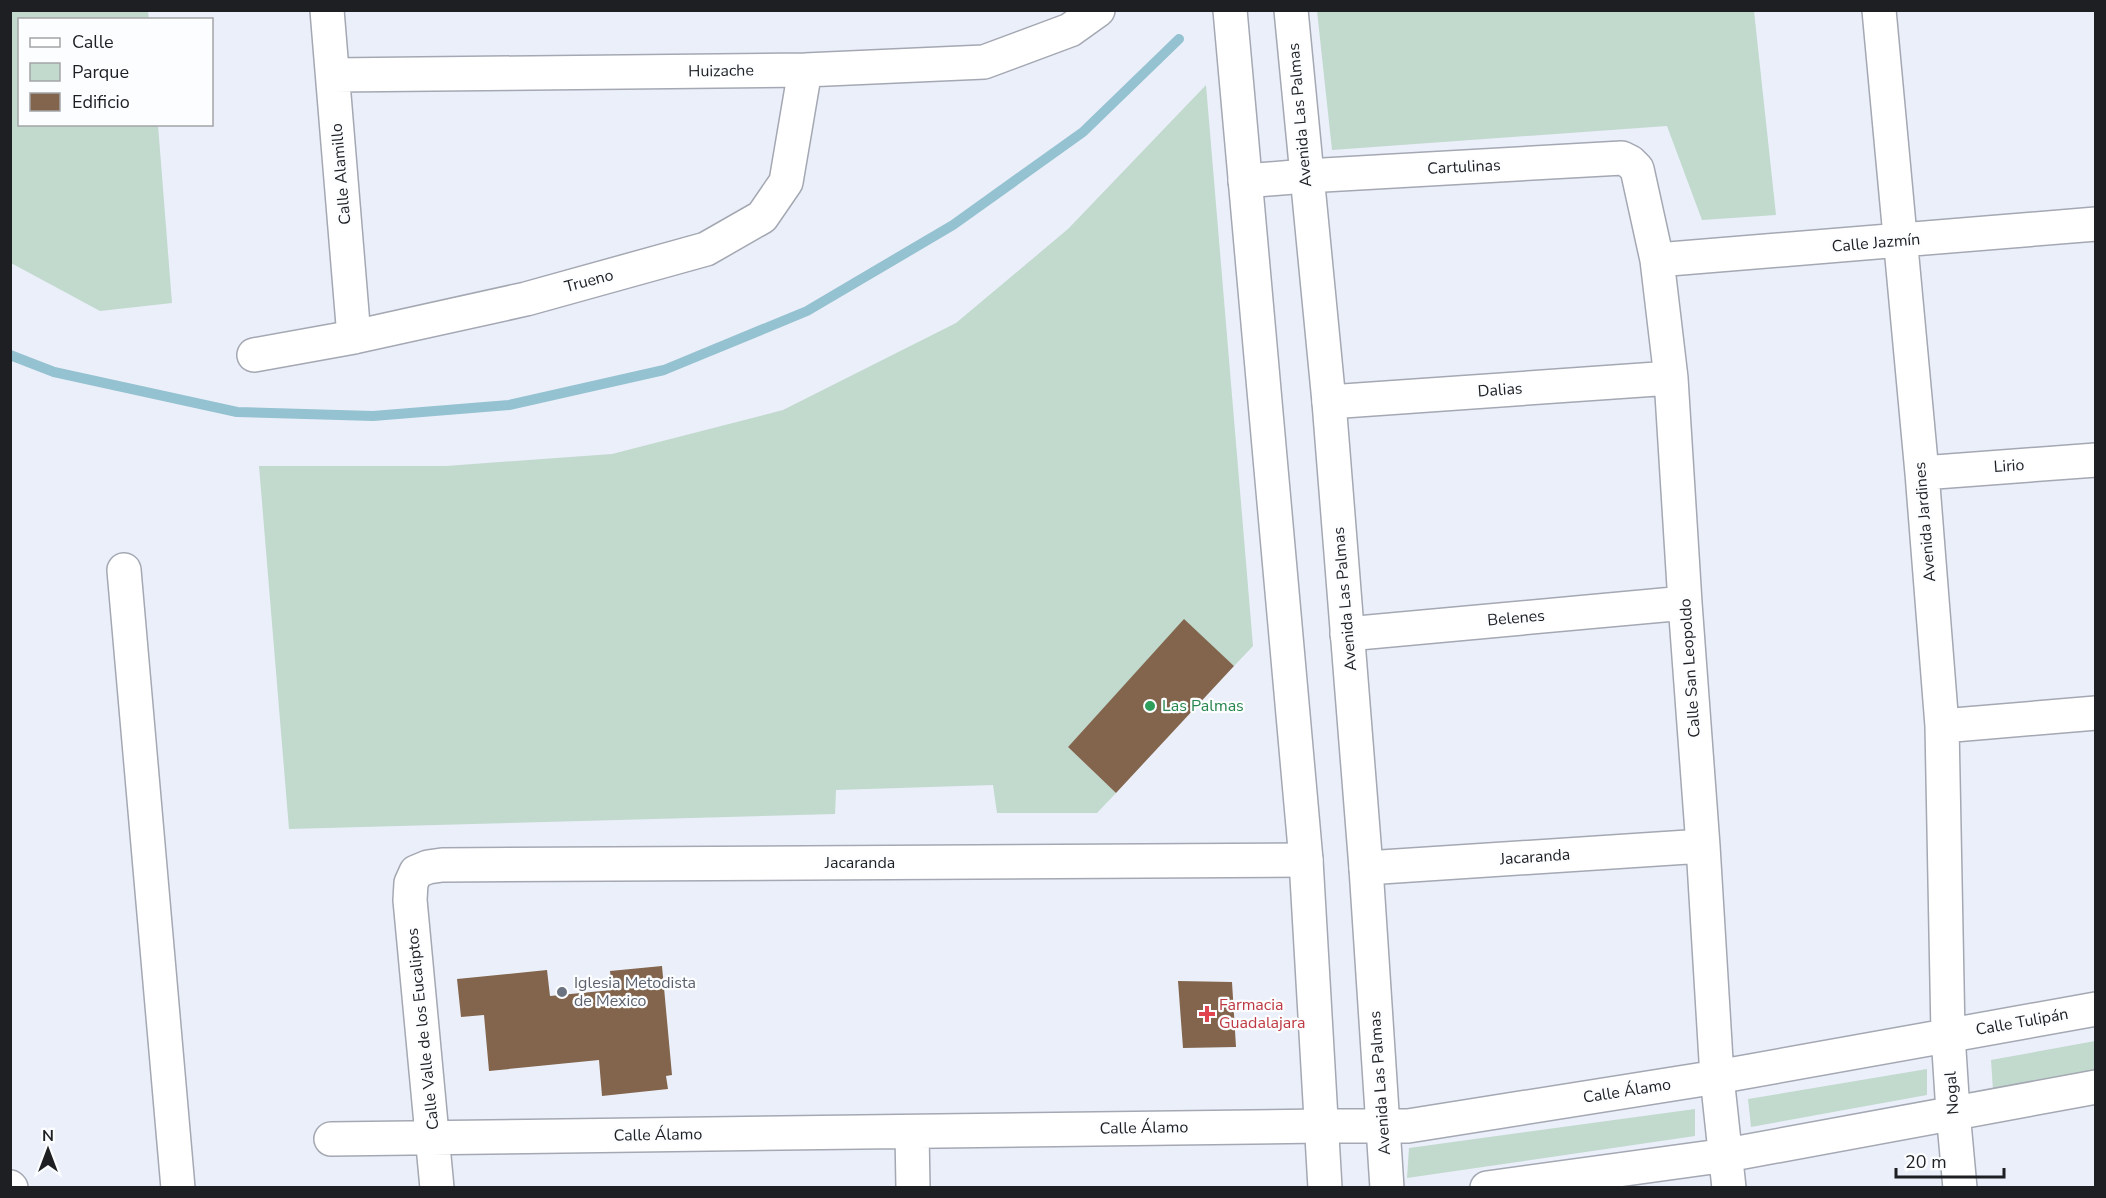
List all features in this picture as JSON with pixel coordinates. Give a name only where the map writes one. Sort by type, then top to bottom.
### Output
[{"type":"street","name":"Calle Alamillo","points":[[327,10],[354,337]]},
{"type":"street","name":"Huizache","points":[[333,75],[805,70],[984,62],[1070,30],[1098,10]]},
{"type":"street","points":[[1230,10],[1306,860],[1325,1188]]},
{"type":"street","name":"Avenida Las Palmas","points":[[1291,10],[1329,402],[1366,868],[1387,1188]]},
{"type":"street","name":"Avenida Jardines","points":[[1879,10],[1922,473],[1942,726],[1948,1035]]},
{"type":"street","name":"Trueno","points":[[254,356],[354,337],[526,299],[706,249],[762,217],[786,183],[805,70]]},
{"type":"street","name":"Cartulinas","points":[[1245,181],[1622,158]]},
{"type":"street","name":"Calle San Leopoldo","points":[[1622,158],[1637,169],[1657,260],[1671,378],[1717,1077],[1729,1188]]},
{"type":"street","name":"Calle Jazmín","points":[[1657,260],[2096,224]]},
{"type":"street","name":"Dalias","points":[[1329,402],[1671,378]]},
{"type":"street","name":"Lirio","points":[[1922,473],[2096,460]]},
{"type":"street","points":[[124,570],[178,1188]]},
{"type":"street","name":"Belenes","points":[[1347,634],[1685,603]]},
{"type":"street","points":[[1942,726],[2096,713]]},
{"type":"street","name":"Jacaranda","points":[[1366,868],[1703,846]]},
{"type":"street","name":"Jacaranda","points":[[416,872],[442,865],[1306,860]]},
{"type":"street","name":"Calle Valle de los Eucaliptos","points":[[416,872],[411,883],[410,900],[437,1188]]},
{"type":"street","name":"Calle Tulipán","points":[[1948,1035],[2096,1009]]},
{"type":"street","name":"Calle Álamo","points":[[331,1139],[1408,1126],[1717,1077],[1948,1035]]},
{"type":"street","name":"Nogal","points":[[1948,1035],[1960,1188]]},
{"type":"street","points":[[1487,1188],[1727,1155],[2096,1087]]},
{"type":"street","points":[[912,1132],[914,1188]]},
{"type":"green space","points":[[10,11],[148,11],[149,18],[18,18],[18,126],[158,126],[172,303],[100,311],[11,263]]},
{"type":"green space","points":[[1317,11],[1754,11],[1776,215],[1702,220],[1667,126],[1332,150]]},
{"type":"green space","points":[[1206,85],[1253,646],[1234,666],[1184,620],[1068,747],[1116,793],[1097,813],[997,813],[993,785],[836,790],[835,814],[289,829],[259,466],[446,466],[612,454],[783,410],[956,323],[1068,229]]},
{"type":"green space","points":[[2095,1041],[2095,1070],[1993,1090],[1991,1060]]},
{"type":"green space","points":[[1927,1069],[1927,1095],[1751,1127],[1748,1099]]},
{"type":"green space","points":[[1695,1109],[1695,1136],[1407,1178],[1409,1148]]},
{"type":"building","name":"Las Palmas","points":[[1184,619],[1234,666],[1116,793],[1068,747]]},
{"type":"building","points":[[662,966],[672,1075],[666,1076],[668,1089],[602,1096],[599,1060],[489,1071],[484,1015],[461,1017],[457,979],[547,970],[550,996],[612,990],[610,971]]},
{"type":"building","name":"Farmacia Guadalajara","points":[[1178,981],[1232,982],[1236,1047],[1183,1048]]},
{"type":"waterway","points":[[10,355],[54,372],[237,412],[373,416],[509,405],[664,370],[807,311],[953,225],[1083,132],[1179,39]]},
{"type":"place","name":"Las Palmas","points":[[1150,706]]},
{"type":"place","name":"Iglesia Metodista de Mexico","points":[[562,992]]},
{"type":"place","name":"Farmacia Guadalajara","points":[[1207,1014]]}]
